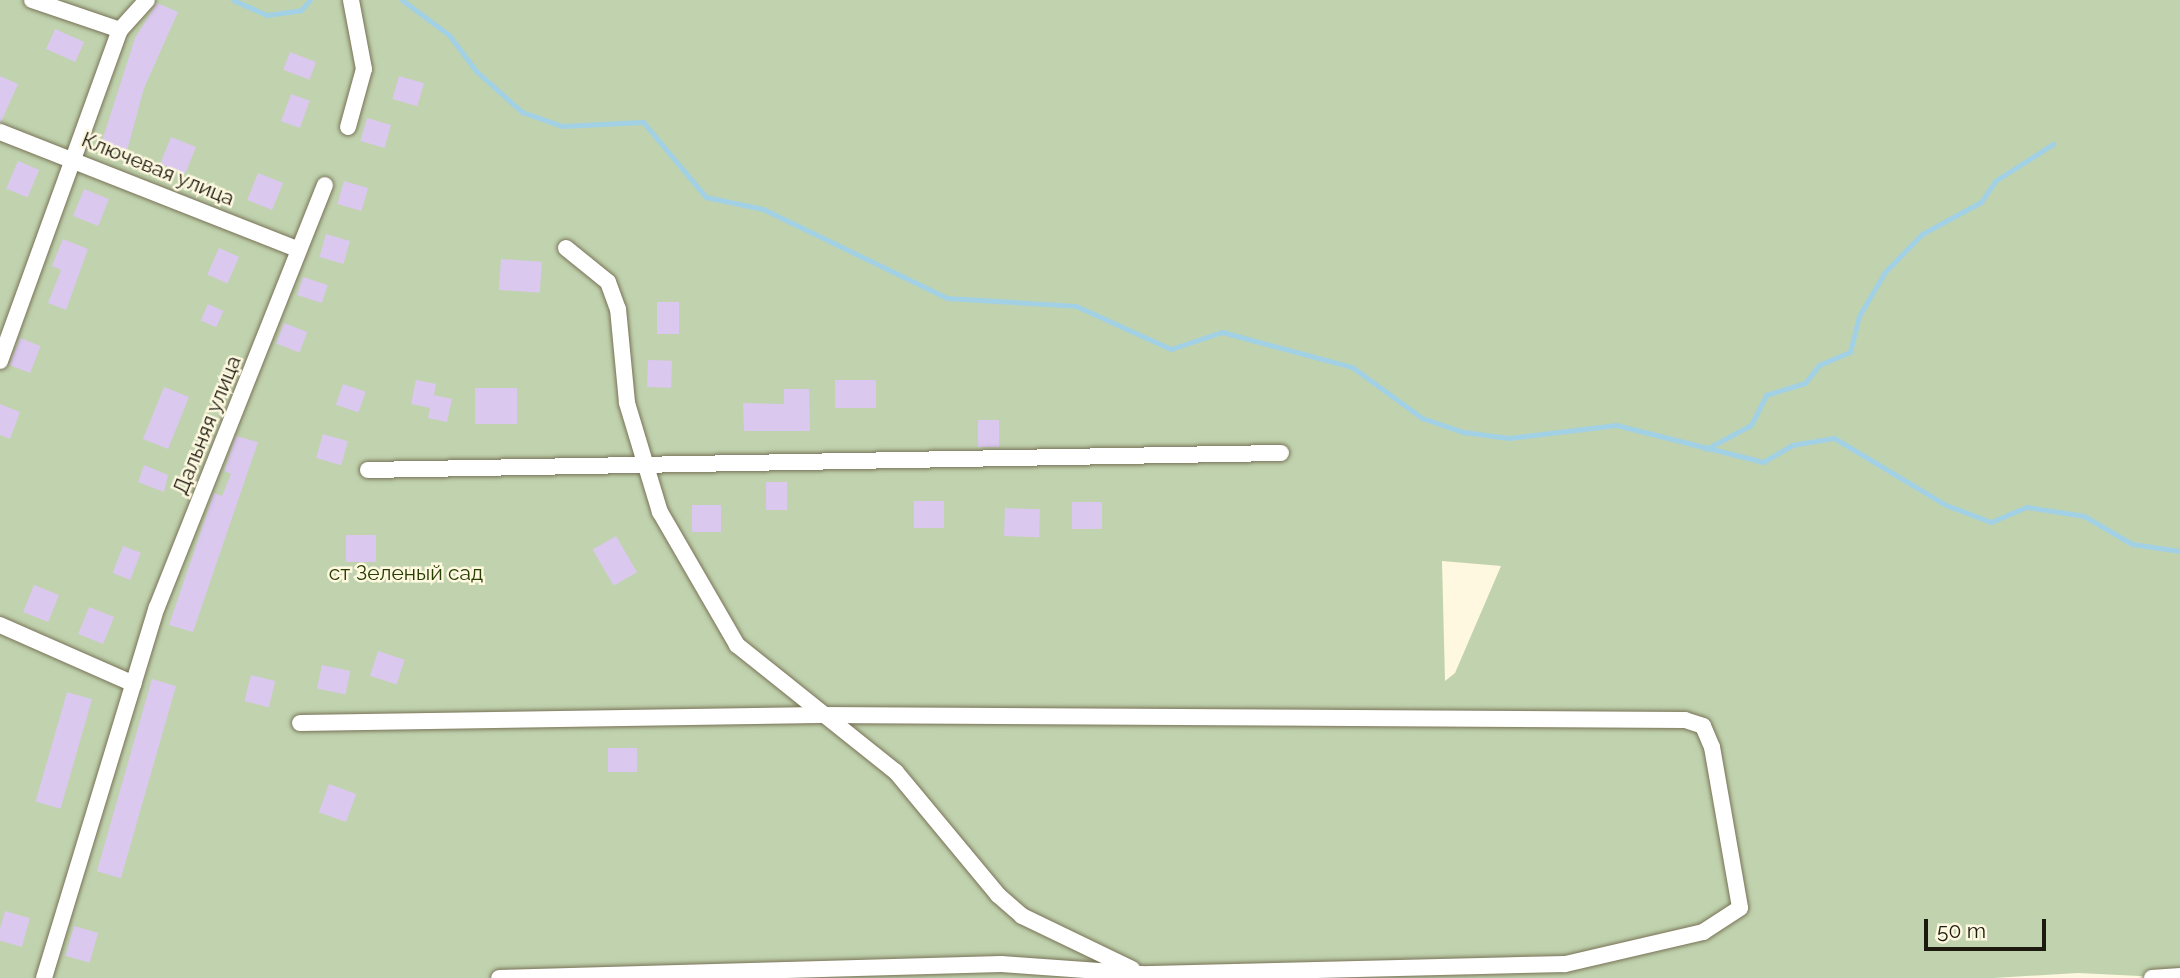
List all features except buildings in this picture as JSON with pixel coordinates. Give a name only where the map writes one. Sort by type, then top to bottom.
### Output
[{"type":"street","points":[[33,0],[120,30]]},
{"type":"street","points":[[0,361],[120,30],[147,0]]},
{"type":"street","points":[[348,127],[364,69],[352,0]]},
{"type":"street","name":"Ключевая улица","points":[[0,132],[73,157],[299,250]]},
{"type":"street","name":"Дальняя улица","points":[[44,978],[157,607],[325,185]]},
{"type":"street","points":[[566,248],[594,266],[615,300],[627,403],[660,512],[688,570],[737,645],[820,715],[896,772],[1022,916],[1144,976]]},
{"type":"street","points":[[368,470],[1281,453]]},
{"type":"street","points":[[0,625],[134,684]]},
{"type":"street","points":[[300,723],[820,715],[1685,720],[1703,726],[1712,747],[1740,908],[1703,932],[1565,964],[1144,976],[1001,964],[499,978]]},
{"type":"street","points":[[2152,978],[2180,976]]},
{"type":"green space","name":"ст Зеленый сад","points":[[0,0],[2180,0],[2180,978],[2078,973],[1994,978],[0,978]],"holes":[[[1442,561],[1501,566],[1455,673],[1445,681]]]},
{"type":"waterway","points":[[233,0],[267,15],[301,10],[310,0]]},
{"type":"waterway","points":[[402,0],[449,35],[476,71],[522,112],[562,126],[643,122],[706,197],[763,209],[947,298],[1076,306],[1171,349],[1222,332],[1352,367],[1422,418],[1463,432],[1509,438],[1616,425],[1763,462],[1792,445],[1834,438],[1946,505],[1991,522],[2027,507],[2084,516],[2132,544],[2180,551]]},
{"type":"waterway","points":[[1706,449],[1751,425],[1766,395],[1805,383],[1819,365],[1850,352],[1859,316],[1885,272],[1922,234],[1981,202],[1995,181],[2053,144]]}]
